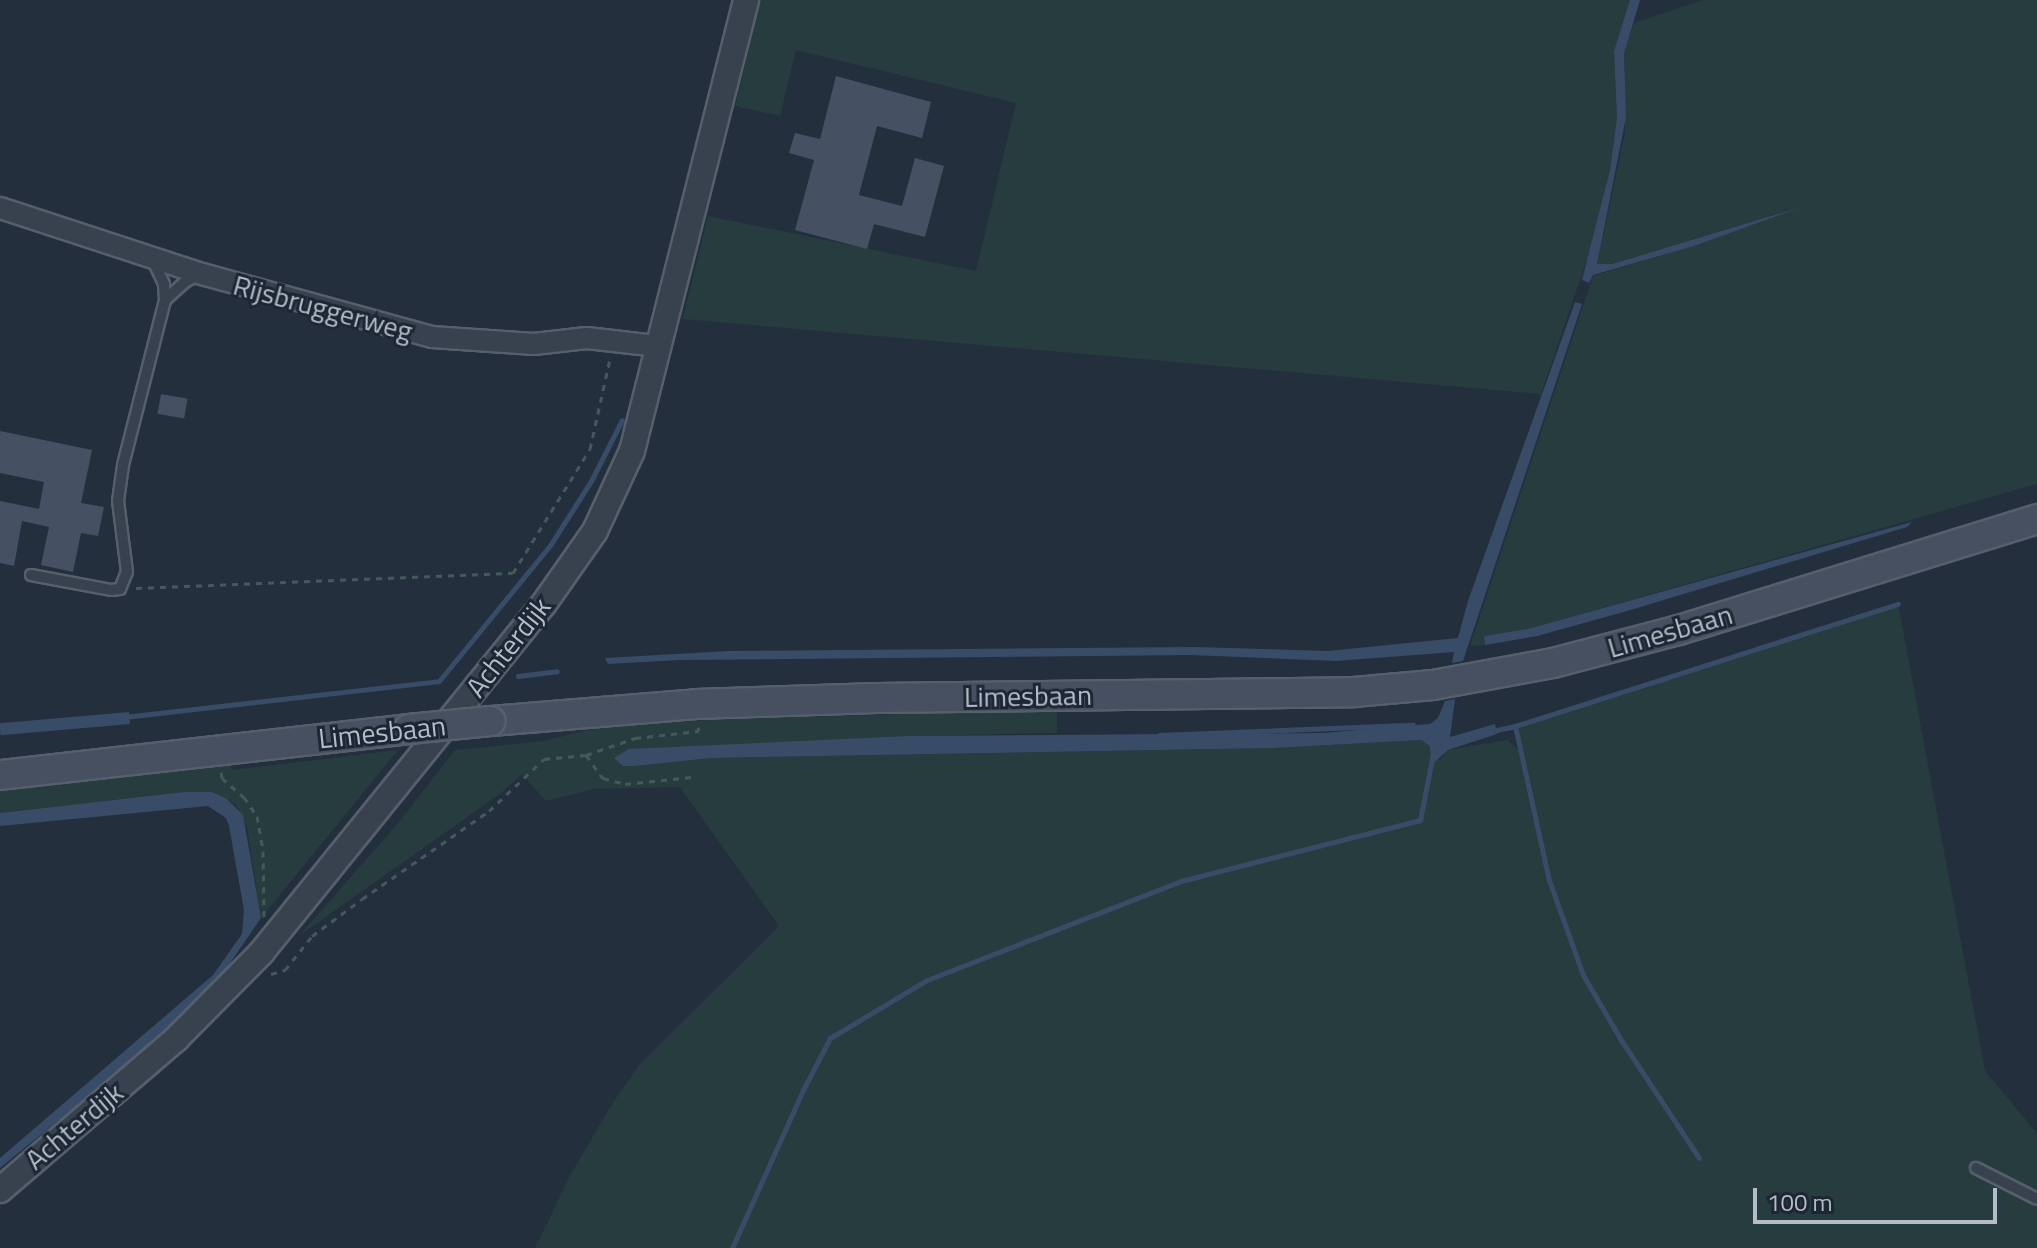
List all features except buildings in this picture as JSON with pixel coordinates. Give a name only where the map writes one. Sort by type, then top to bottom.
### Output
[{"type":"main road","name":"Limesbaan","points":[[0,775],[409,729],[696,704],[877,698],[1354,692],[1433,685],[1480,678],[1679,630],[2037,519]]},
{"type":"street","name":"Achterdijk","points":[[0,1190],[176,1039],[252,961],[543,605],[595,531],[632,451],[656,346],[746,0]]},
{"type":"street","name":"Rijsbruggerweg","points":[[0,208],[202,274],[432,337],[534,344],[587,338],[615,339],[656,346]]},
{"type":"lane","points":[[31,575],[120,589],[127,572],[118,501],[123,465],[165,300],[164,284],[152,258]]},
{"type":"lane","points":[[165,300],[186,281],[202,274]]},
{"type":"lane","points":[[1976,1168],[2037,1199]]},
{"type":"path","points":[[148,588],[513,573],[590,449],[615,339]]},
{"type":"path","points":[[217,749],[222,778],[244,797],[257,816],[266,892],[252,961],[260,975],[285,970],[312,936],[489,811],[544,759],[586,755],[635,738],[699,731],[696,704]]},
{"type":"path","points":[[586,755],[603,778],[612,783],[692,777]]},
{"type":"green space","points":[[760,0],[1630,0],[1614,51],[1617,118],[1610,170],[1593,242],[1541,394],[683,319],[708,216],[976,271],[1016,103],[796,50],[780,116],[735,106]]},
{"type":"green space","points":[[1703,0],[2037,0],[2037,484],[1528,629],[1484,636],[1485,645],[1470,646],[1593,276],[1694,246],[1800,207],[1611,264],[1597,265],[1625,132],[1624,54],[1634,23]]},
{"type":"green space","points":[[1898,604],[1985,1071],[2037,1133],[2037,1248],[535,1248],[571,1174],[612,1104],[641,1063],[779,926],[680,787],[594,789],[546,801],[522,774],[501,793],[299,936],[399,822],[455,750],[544,741],[604,726],[729,719],[1057,710],[1057,733],[909,736],[623,766],[711,758],[1274,748],[1421,740],[1431,746],[1431,759],[1440,760],[1448,750],[1507,740],[1520,751],[1515,726]]},
{"type":"green space","points":[[398,750],[261,918],[247,827],[236,805],[212,792],[184,792],[0,813],[0,791],[230,764],[232,770]]},
{"type":"water","points":[[1630,0],[1640,0],[1624,54],[1626,117],[1597,264],[1612,264],[1801,207],[1694,246],[1593,275],[1589,283],[1582,280],[1610,170],[1617,118],[1614,51]]},
{"type":"water","points":[[1575,302],[1582,304],[1463,661],[1452,663],[1454,652],[1336,661],[1191,655],[678,660],[608,664],[605,658],[730,651],[1196,647],[1328,651],[1458,638],[1468,601]]},
{"type":"water","points":[[1912,522],[1907,527],[1627,611],[1537,636],[1485,645],[1484,636],[1528,629]]},
{"type":"water","points":[[1455,699],[1450,737],[1495,724],[1497,734],[1448,750],[1435,762],[1431,759],[1430,746],[1421,740],[1274,748],[711,758],[634,766],[623,766],[614,758],[629,749],[909,736],[1323,733],[1430,724],[1438,718],[1445,701]]},
{"type":"water","points":[[129,712],[130,724],[1,735],[0,723]]},
{"type":"water","points":[[184,792],[212,792],[226,798],[243,815],[261,918],[215,985],[175,1025],[0,1168],[0,1158],[213,975],[242,934],[244,910],[229,826],[226,818],[208,806],[0,826],[0,813]]},
{"type":"waterway","points":[[124,717],[439,681],[551,544],[591,481],[622,420]]},
{"type":"waterway","points":[[1515,726],[1898,604]]},
{"type":"waterway","points":[[518,676],[557,671]]},
{"type":"waterway","points":[[1159,735],[1413,725]]},
{"type":"waterway","points":[[1492,731],[1515,726],[1549,880],[1583,975],[1621,1040],[1699,1158]]},
{"type":"waterway","points":[[732,1248],[803,1090],[830,1038],[927,980],[1181,881],[1420,820],[1433,754]]}]
